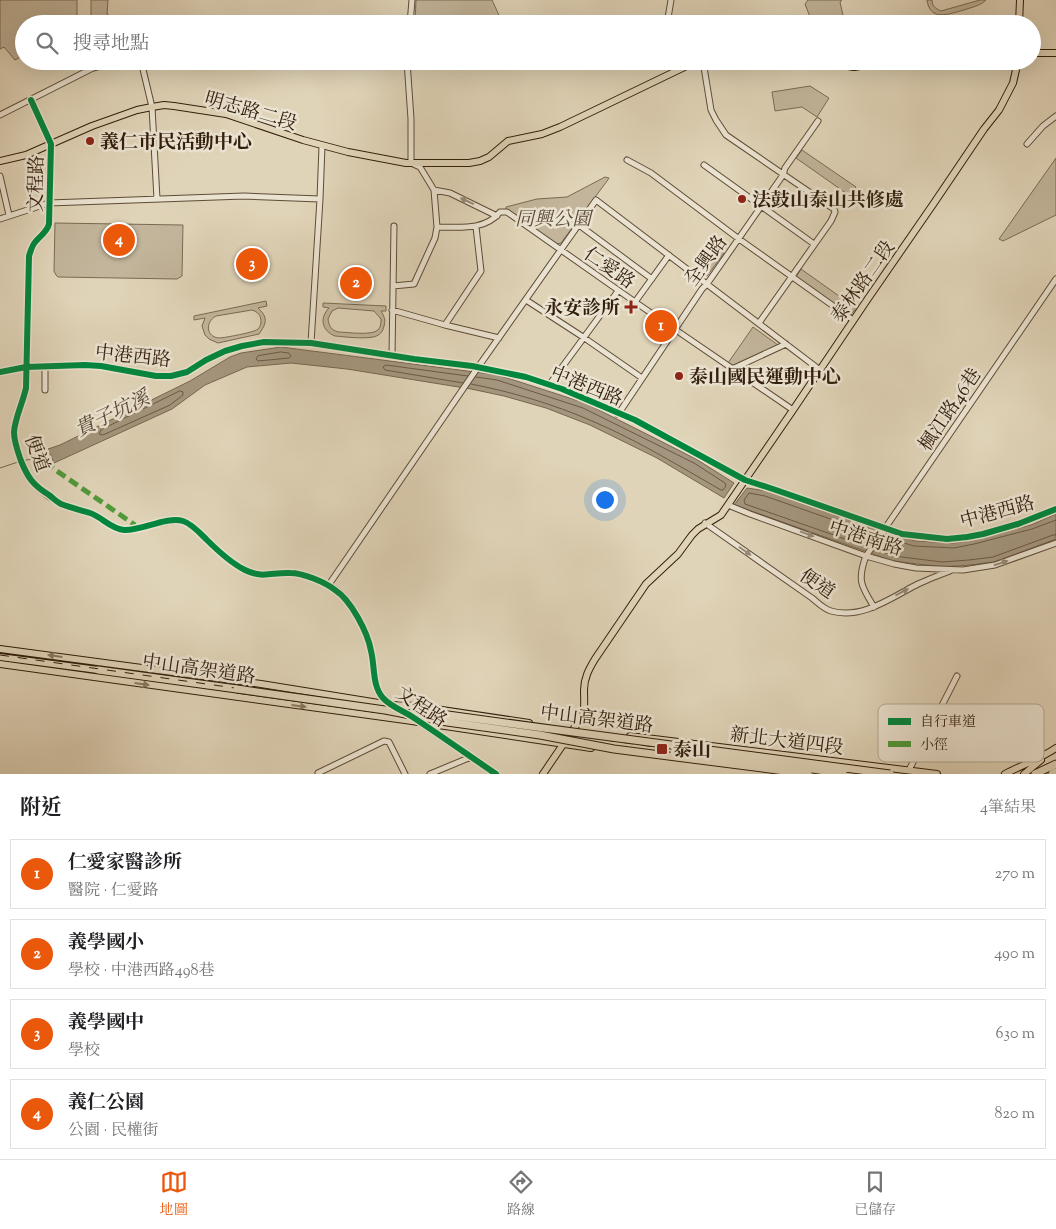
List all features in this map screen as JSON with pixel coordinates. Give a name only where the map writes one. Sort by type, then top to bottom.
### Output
[{"type":"highway","name":"中山高架道路","points":[[98,670],[385,710],[614,749],[808,774]]},
{"type":"highway","name":"中山高架道路","points":[[385,710],[448,714],[892,774]]},
{"type":"highway","points":[[574,729],[576,737]]},
{"type":"highway","points":[[563,744],[576,737],[788,765],[892,774]]},
{"type":"highway","points":[[1035,774],[1056,764]]},
{"type":"highway","points":[[788,765],[843,774]]},
{"type":"highway","points":[[1052,774],[1056,772]]},
{"type":"main road","points":[[1019,15],[1020,0]]},
{"type":"main road","points":[[1041,53],[1056,53]]},
{"type":"main road","name":"明志路二段","points":[[0,161],[26,154],[137,110],[164,105],[226,114],[322,146],[382,159],[411,163],[460,164],[480,161],[493,154],[508,141],[549,132],[614,102],[673,70]]},
{"type":"main road","name":"泰林路二段","points":[[706,523],[721,515],[729,504],[853,320],[999,110],[1013,84],[1016,70]]},
{"type":"main road","points":[[543,774],[583,715],[586,677],[588,669],[595,658],[646,584],[678,554],[692,535],[706,523]]},
{"type":"main road","name":"新北大道四段","points":[[0,649],[574,729],[937,774]]},
{"type":"main road","points":[[0,657],[98,670]]},
{"type":"main road","name":"新北大道四段","points":[[0,664],[419,722],[750,772],[783,774]]},
{"type":"main road","points":[[270,702],[280,698],[276,687]]},
{"type":"main road","points":[[485,732],[481,723],[487,716]]},
{"type":"main road","points":[[1046,756],[1056,748]]},
{"type":"main road","name":"新北大道四段","points":[[750,772],[760,762],[852,774]]},
{"type":"main road","points":[[1005,774],[1031,762]]},
{"type":"main road","points":[[1024,774],[1039,762]]},
{"type":"street","points":[[411,15],[412,0]]},
{"type":"street","points":[[668,15],[671,0]]},
{"type":"street","points":[[0,115],[89,70]]},
{"type":"street","points":[[143,70],[152,107],[157,199]]},
{"type":"street","points":[[393,286],[414,284],[435,238],[438,227],[434,190],[420,167],[411,163],[411,120],[408,70]]},
{"type":"street","points":[[704,70],[711,110],[726,135],[834,209],[835,214],[759,324]]},
{"type":"street","points":[[31,100],[51,144]]},
{"type":"street","points":[[1027,144],[1043,126],[1056,116]]},
{"type":"street","name":"全興路","points":[[617,414],[783,175],[785,168],[818,121]]},
{"type":"street","name":"文程路","points":[[49,224],[51,144]]},
{"type":"street","points":[[312,343],[322,146]]},
{"type":"street","points":[[627,160],[651,173],[853,320]]},
{"type":"street","points":[[704,165],[814,244]]},
{"type":"street","points":[[0,176],[9,215]]},
{"type":"street","name":"仁愛路","points":[[434,190],[450,193],[498,216],[500,212],[507,212],[561,252],[793,410]]},
{"type":"street","points":[[0,219],[49,204],[244,196],[320,199]]},
{"type":"street","points":[[328,586],[477,368],[596,200],[820,370]]},
{"type":"street","points":[[438,227],[476,227],[498,216]]},
{"type":"street","name":"便道","points":[[49,224],[35,242],[29,256],[26,388],[14,432],[15,442],[26,473],[33,483],[59,502],[92,514],[114,528],[124,530],[147,526]]},
{"type":"street","points":[[579,225],[652,279]]},
{"type":"street","points":[[392,356],[394,226]]},
{"type":"street","points":[[445,325],[481,271],[476,227]]},
{"type":"street","points":[[635,302],[669,255]]},
{"type":"street","name":"楓江路46巷","points":[[867,554],[1056,279]]},
{"type":"street","points":[[549,385],[618,291]]},
{"type":"street","points":[[526,300],[642,378]]},
{"type":"street","points":[[392,310],[499,338]]},
{"type":"street","name":"中港西路","points":[[0,372],[45,366],[85,365],[101,366],[150,376],[171,376],[187,372],[206,360],[242,346],[264,342],[312,343],[526,377],[562,389],[643,425],[743,482],[774,489],[884,530],[947,539],[967,537],[983,534],[1056,509]]},
{"type":"street","points":[[732,369],[786,344]]},
{"type":"street","points":[[45,366],[45,390]]},
{"type":"street","name":"中港南路","points":[[729,504],[750,514],[894,564],[916,568],[963,570],[995,565],[1056,543]]},
{"type":"street","name":"文程路","points":[[147,526],[172,521],[183,521],[236,565],[245,570],[263,575],[297,573],[336,590],[345,598],[354,611],[371,650],[376,682],[383,699],[496,774]]},
{"type":"street","name":"便道","points":[[706,523],[829,610],[837,612],[862,611],[874,607],[917,584],[953,570]]},
{"type":"street","points":[[867,554],[861,568],[861,581],[874,607]]},
{"type":"street","points":[[942,704],[957,676]]},
{"type":"street","points":[[318,773],[384,741],[390,744],[405,774]]},
{"type":"street","points":[[760,752],[760,762],[765,773]]},
{"type":"street","points":[[430,774],[471,757]]},
{"type":"street","points":[[909,770],[913,762]]},
{"type":"green space","points":[[0,0],[77,0],[77,15],[15,15],[15,60],[4,47],[0,49]]},
{"type":"green space","points":[[91,0],[108,0],[108,15],[91,15]]},
{"type":"green space","points":[[416,0],[492,0],[499,15],[415,15]]},
{"type":"green space","points":[[808,0],[842,0],[840,2],[843,15],[809,15],[805,4]]},
{"type":"green space","points":[[927,0],[932,0],[935,7],[941,11],[986,0],[973,7],[941,15],[932,11]]},
{"type":"green space","points":[[810,86],[829,98],[817,117],[802,107],[775,111],[772,92]]},
{"type":"green space","points":[[802,150],[856,187],[850,196],[796,158]]},
{"type":"green space","points":[[1056,158],[1056,215],[1003,241],[999,239]]},
{"type":"green space","name":"同興公園","points":[[605,177],[609,178],[561,243],[556,244],[506,210],[506,207],[537,199],[567,197]]},
{"type":"green space","points":[[55,223],[183,225],[182,276],[177,279],[58,277],[54,271]]},
{"type":"green space","points":[[715,246],[724,253],[707,276],[698,269]]},
{"type":"green space","points":[[801,269],[856,308],[850,316],[796,277]]},
{"type":"green space","points":[[266,301],[267,306],[258,308],[265,317],[264,327],[259,334],[218,343],[205,335],[202,326],[205,318],[194,320],[194,316]],"holes":[[[254,311],[259,314],[261,320],[260,326],[256,330],[240,335],[219,338],[209,332],[210,322],[216,316]]]},
{"type":"green space","points":[[323,303],[386,306],[386,311],[381,311],[385,324],[382,332],[373,337],[335,336],[327,331],[323,324],[324,316],[329,308],[323,307]],"holes":[[[338,308],[374,311],[381,319],[380,328],[375,332],[338,332],[332,329],[328,321],[332,311]]]},
{"type":"green space","points":[[753,327],[778,345],[733,366],[728,363]]},
{"type":"water","points":[[281,347],[498,375],[585,403],[696,459],[734,483],[724,498],[657,458],[590,425],[546,408],[504,396],[347,369],[291,363],[247,367],[205,385],[172,409],[54,463],[48,449],[60,445],[190,381],[230,357],[241,353]]},
{"type":"water","points":[[747,488],[767,491],[915,541],[954,543],[973,540],[1031,525],[1056,514],[1056,539],[994,562],[942,567],[893,561],[734,505]]},
{"type":"waterway","name":"貴子坑溪","points":[[22,461],[50,455]]},
{"type":"waterway","name":"貴子坑溪","points":[[0,468],[18,462]]},
{"type":"railway","points":[[0,655],[662,748],[864,774]]},
{"type":"marked path","points":[[43,446],[46,459],[54,469],[135,525]]},
{"type":"cycle path","points":[[31,100],[51,144],[49,224],[34,244],[29,256],[26,388],[14,432],[15,443],[29,477],[39,488],[59,503],[94,515],[119,529],[131,530],[169,520],[183,521],[190,524],[235,564],[251,573],[262,575],[295,573],[314,578],[331,587],[347,601],[363,626],[371,651],[377,688],[383,698],[496,774]]},
{"type":"cycle path","points":[[0,372],[26,367],[85,365],[156,376],[171,376],[187,372],[225,351],[242,346],[264,342],[311,343],[472,366],[526,377],[562,389],[635,420],[745,480],[902,534],[947,539],[967,537],[1018,524],[1056,509]]},
{"type":"place","name":"義仁市民活動中心","points":[[90,141]]},
{"type":"place","name":"法鼓山泰山共修處","points":[[742,199]]},
{"type":"place","name":"義仁公園","points":[[119,240]]},
{"type":"place","name":"義學國中","points":[[252,264]]},
{"type":"place","name":"義學國小","points":[[356,283]]},
{"type":"place","name":"永安診所","points":[[631,307]]},
{"type":"place","name":"仁愛家醫診所","points":[[661,326]]},
{"type":"place","name":"泰山國民運動中心","points":[[679,376]]},
{"type":"place","name":"泰山","points":[[662,749]]}]
